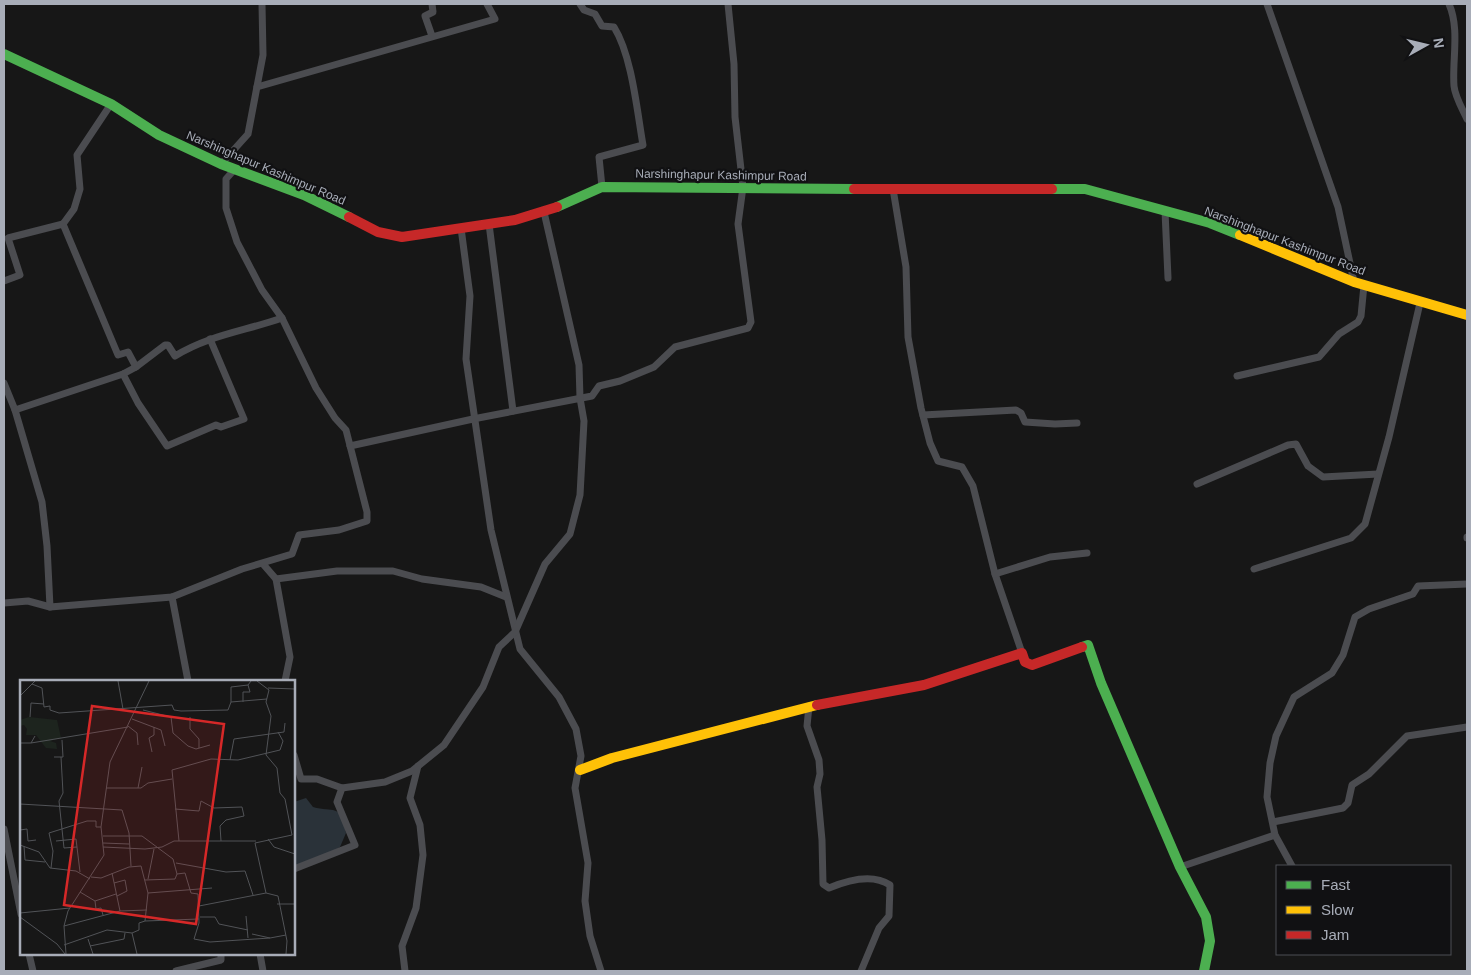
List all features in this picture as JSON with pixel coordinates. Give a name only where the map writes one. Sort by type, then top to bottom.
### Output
[{"type":"street","points":[[221,164],[248,134],[263,55],[262,4]]},
{"type":"street","points":[[432,4],[433,12],[425,16],[432,36]]},
{"type":"street","points":[[257,86],[495,19],[487,4]]},
{"type":"street","points":[[580,4],[584,10],[595,14],[602,26],[614,27],[620,36],[643,145],[599,157],[602,188]]},
{"type":"street","points":[[350,446],[473,418],[592,396],[599,386],[620,381],[654,367],[675,347],[748,328],[751,322],[738,224],[743,188],[736,126],[734,64],[728,4]]},
{"type":"street","points":[[1237,376],[1319,357],[1339,334],[1358,322],[1362,316],[1359,284],[1338,207],[1267,4]]},
{"type":"street","points":[[1449,4],[1452,11],[1455,56],[1454,88],[1467,119]]},
{"type":"street","name":"Narshinghapur Kashimpur Road","points":[[4,54],[110,104],[159,135],[234,170],[304,195],[378,232],[402,237],[489,224],[544,212],[602,188],[652,186],[1085,189],[1210,223],[1359,284],[1467,315]]},
{"type":"street","points":[[4,280],[20,275],[8,238],[62,224],[74,209],[80,189],[77,154],[110,104]]},
{"type":"street","points":[[4,603],[28,601],[50,607],[172,597],[242,569],[292,554],[300,534],[339,530],[367,521],[367,512],[346,430],[335,418],[316,388],[282,318],[262,290],[237,242],[226,208],[226,179],[234,170]]},
{"type":"street","points":[[893,189],[906,267],[908,337],[930,442],[938,461],[962,467],[973,486],[996,574],[1025,662],[1032,665],[1088,645],[1101,683],[1180,867],[1206,917],[1210,941],[1204,971]]},
{"type":"street","points":[[1165,211],[1168,278]]},
{"type":"street","points":[[295,758],[301,779],[317,779],[342,788],[385,782],[412,771],[444,745],[483,686],[499,647],[515,632],[545,564],[570,534],[580,496],[584,421],[580,398],[579,365],[571,337],[544,212]]},
{"type":"street","points":[[62,224],[118,355],[128,352],[136,367]]},
{"type":"street","points":[[489,224],[513,412]]},
{"type":"street","points":[[461,228],[470,296],[466,359],[473,418],[485,479],[491,530],[520,649],[559,697],[576,729],[581,756],[580,770],[575,788],[587,850],[585,901],[590,936],[601,971]]},
{"type":"street","points":[[1254,569],[1351,538],[1365,524],[1389,437],[1420,302]]},
{"type":"street","points":[[15,410],[123,374],[166,345],[168,345],[175,356],[191,346],[240,328],[253,328],[282,318]]},
{"type":"street","points":[[123,374],[138,403],[167,446],[216,425],[221,427],[244,419],[210,339]]},
{"type":"street","points":[[4,383],[15,410],[42,502],[48,546],[50,607]]},
{"type":"street","points":[[923,415],[1016,410],[1021,413],[1025,422],[1077,423]]},
{"type":"street","points":[[1197,484],[1288,445],[1296,444],[1308,466],[1323,477],[1378,474]]},
{"type":"street","points":[[996,574],[1050,556],[1087,553]]},
{"type":"street","points":[[263,564],[276,580],[290,657],[285,680]]},
{"type":"street","points":[[276,580],[337,571],[393,571],[422,579],[481,587],[506,597]]},
{"type":"street","points":[[1291,865],[1276,835],[1267,797],[1270,763],[1276,736],[1294,697],[1332,673],[1343,655],[1354,618],[1369,609],[1413,594],[1418,586],[1467,584]]},
{"type":"street","points":[[172,597],[188,680]]},
{"type":"street","points":[[580,770],[612,758],[809,706],[924,686],[1022,653]]},
{"type":"street","points":[[809,706],[807,726],[819,760],[820,774],[816,787],[822,840],[823,884],[829,888],[845,882],[862,879],[883,880],[890,885],[889,916],[879,928],[861,971]]},
{"type":"street","points":[[1273,822],[1343,808],[1348,802],[1352,785],[1369,774],[1407,736],[1467,726]]},
{"type":"street","points":[[405,971],[402,946],[416,908],[423,855],[420,825],[410,798],[418,765]]},
{"type":"street","points":[[295,869],[354,845],[337,802],[342,788]]},
{"type":"street","points":[[4,829],[20,909]]},
{"type":"street","points":[[1180,867],[1276,835]]},
{"type":"street","points":[[29,955],[33,971]]},
{"type":"street","points":[[176,971],[221,960],[221,955]]},
{"type":"street","points":[[260,955],[263,971]]},
{"type":"shaded area","points":[[306,798],[313,807],[339,813],[342,817],[346,833],[340,847],[330,853],[295,866],[295,802]]},
{"type":"traffic: fast","points":[[4,54],[111,104],[159,135],[221,164],[304,195],[349,217]]},
{"type":"traffic: fast","points":[[557,207],[602,187],[854,189]]},
{"type":"traffic: fast","points":[[1052,189],[1085,189],[1210,223],[1240,235]]},
{"type":"traffic: fast","points":[[1082,647],[1088,645],[1101,683],[1180,867],[1206,917],[1210,941],[1204,971]]},
{"type":"traffic: slow","points":[[1240,235],[1354,282],[1467,315]]},
{"type":"traffic: slow","points":[[580,770],[612,758],[817,705]]},
{"type":"traffic: jam","points":[[854,189],[1052,189]]},
{"type":"traffic: jam","points":[[349,217],[378,232],[402,237],[515,220],[557,207]]},
{"type":"traffic: jam","points":[[817,705],[924,685],[1022,653],[1025,662],[1032,665],[1082,647]]}]
